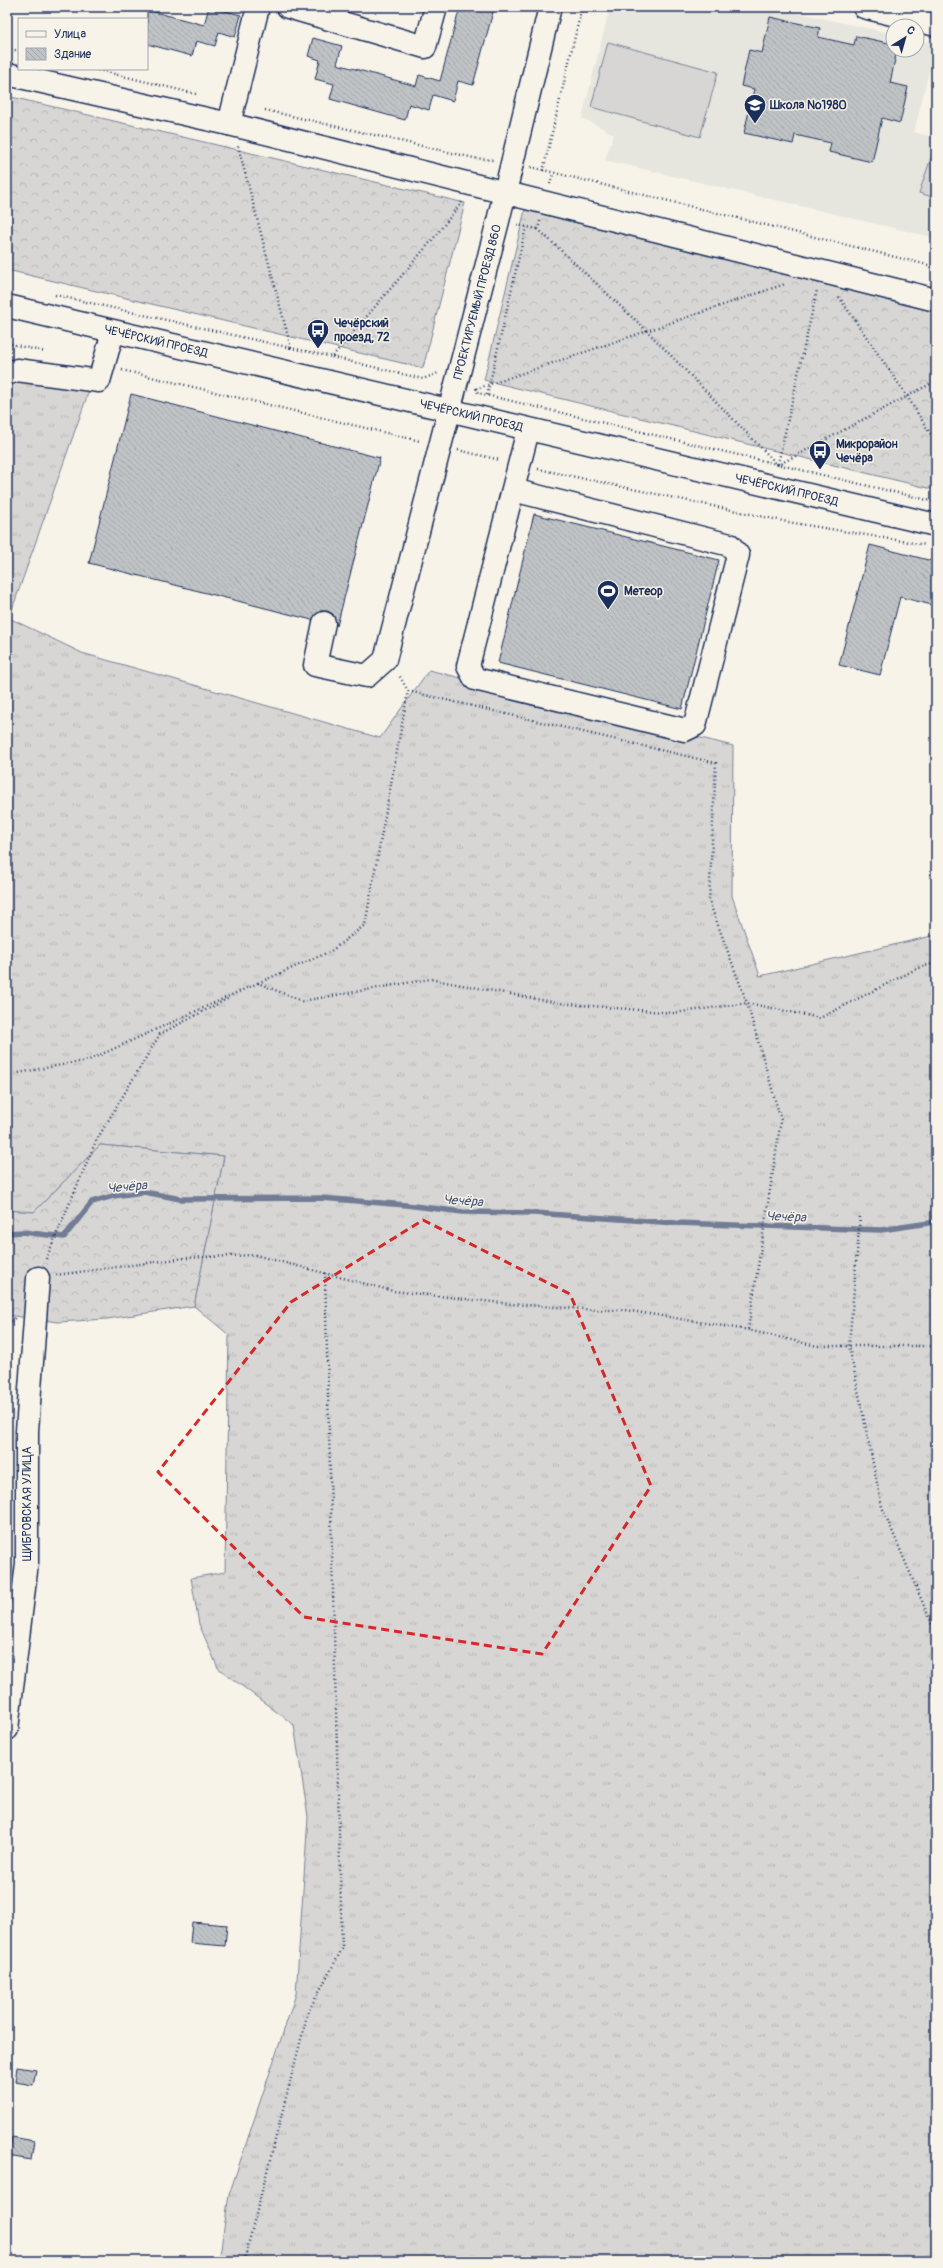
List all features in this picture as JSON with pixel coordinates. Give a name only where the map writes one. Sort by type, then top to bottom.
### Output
[{"type":"street","points":[[233,133],[258,7]]},
{"type":"street","points":[[288,7],[425,47],[436,7]]},
{"type":"street","name":"ПРОЕКТИРУЕМЫЙ ПРОЕЗД 860","points":[[385,660],[505,192],[550,7]]},
{"type":"street","points":[[864,7],[936,25]]},
{"type":"street","points":[[7,74],[233,133],[505,192],[936,300]]},
{"type":"street","name":"ЧЕЧЁРСКИЙ ПРОЕЗД","points":[[7,306],[528,430],[934,535]]},
{"type":"street","points":[[7,374],[17,370],[99,382],[113,332]]},
{"type":"street","points":[[513,490],[730,544],[738,555],[695,725],[685,730],[475,679],[468,666],[528,430]]},
{"type":"street","points":[[324,623],[315,665],[367,676],[385,660]]},
{"type":"street","name":"ЩИБРОВСКАЯ УЛИЦА","points":[[7,1729],[27,1563],[27,1431],[38,1278]]},
{"type":"path","points":[[543,171],[582,7]]},
{"type":"path","points":[[7,48],[18,51]]},
{"type":"path","points":[[233,133],[291,348]]},
{"type":"path","points":[[553,174],[538,229],[647,332],[778,465]]},
{"type":"path","points":[[53,294],[332,357],[433,239],[464,198]]},
{"type":"path","points":[[487,395],[526,227]]},
{"type":"path","points":[[821,271],[907,396],[936,443]]},
{"type":"path","points":[[778,465],[821,271]]},
{"type":"path","points":[[476,389],[490,383],[647,332],[792,281]]},
{"type":"path","points":[[7,343],[52,353]]},
{"type":"path","points":[[103,366],[519,465],[788,522],[901,542],[934,535]]},
{"type":"path","points":[[778,465],[936,381]]},
{"type":"path","points":[[589,420],[936,502]]},
{"type":"path","points":[[7,1075],[89,1060],[331,951],[365,925],[408,691],[398,674],[385,660]]},
{"type":"path","points":[[408,691],[716,763],[709,901],[747,1003],[781,1120],[748,1330]]},
{"type":"path","points":[[46,1258],[96,1141],[160,1034],[258,983],[302,1001],[430,979],[558,1003],[674,1013],[747,1003],[820,1018],[920,967],[936,963]]},
{"type":"path","points":[[860,1217],[849,1346],[882,1507],[936,1634]]},
{"type":"path","points":[[38,1278],[185,1258],[227,1254],[255,1255],[325,1272],[392,1291],[511,1304],[598,1310],[625,1310],[748,1330],[817,1346],[936,1346]]},
{"type":"path","points":[[244,2261],[308,2012],[342,1949],[325,1272]]},
{"type":"highlighted area","points":[[423,1220],[570,1294],[651,1486],[542,1654],[304,1617],[158,1472],[291,1302]]},
{"type":"shaded area","name":"Школа №1980","points":[[610,7],[772,7],[885,32],[885,58],[925,58],[925,41],[936,44],[914,132],[936,138],[936,238],[605,160],[614,134],[582,118]]},
{"type":"green space","points":[[608,42],[718,72],[700,137],[591,107]]},
{"type":"green space","points":[[7,96],[465,203],[423,368],[7,270]]},
{"type":"green space","points":[[933,152],[936,153],[936,198],[919,193]]},
{"type":"green space","points":[[525,210],[936,312],[936,490],[484,380]]},
{"type":"green space","points":[[7,363],[91,385],[9,618],[82,653],[380,738],[429,670],[733,746],[732,896],[760,976],[936,935],[936,2261],[219,2261],[229,2195],[296,1994],[308,1817],[294,1725],[218,1668],[199,1624],[191,1578],[225,1572],[229,1335],[194,1306],[224,1156],[100,1145],[34,1212],[7,1210]]},
{"type":"green space","points":[[100,1145],[224,1156],[194,1306],[107,1319],[58,1322],[7,1315],[7,1210],[34,1212]]},
{"type":"building","points":[[209,7],[241,15],[235,37],[219,32],[215,46],[196,41],[192,56],[148,44],[147,10],[204,25]]},
{"type":"building","points":[[460,7],[477,7],[493,12],[473,85],[458,81],[453,101],[433,95],[429,110],[409,104],[405,120],[330,99],[334,84],[315,79],[320,60],[308,56],[313,38],[342,46],[337,64],[416,86],[419,75],[440,81]]},
{"type":"building","points":[[770,17],[820,28],[818,37],[854,45],[856,36],[885,42],[885,58],[895,58],[890,83],[908,87],[900,123],[882,118],[872,162],[829,152],[831,143],[795,135],[793,144],[744,133],[754,89],[741,86],[749,50],[762,53]]},
{"type":"building","points":[[131,394],[380,458],[337,626],[333,614],[327,611],[320,611],[312,620],[89,563]]},
{"type":"building","name":"Метеор","points":[[534,514],[719,560],[682,709],[498,663]]},
{"type":"building","points":[[870,545],[936,562],[936,606],[900,597],[880,675],[839,665]]},
{"type":"building","points":[[192,1922],[227,1925],[225,1946],[190,1943]]},
{"type":"building","points":[[17,2067],[36,2070],[33,2085],[15,2082]]},
{"type":"building","points":[[12,2137],[34,2141],[31,2160],[8,2156]]},
{"type":"waterway","name":"Чечёра","points":[[7,1233],[23,1232],[64,1237],[92,1202],[113,1196],[144,1192],[181,1199],[321,1198],[406,1205],[463,1212],[534,1213],[676,1223],[881,1230],[936,1222]]},
{"type":"place","name":"Школа №1980","points":[[755,124]]},
{"type":"place","name":"Чечёрский проезд, 72","points":[[318,350]]},
{"type":"place","name":"Микрорайон Чечёра","points":[[820,470]]},
{"type":"place","name":"Метеор","points":[[608,610]]}]
